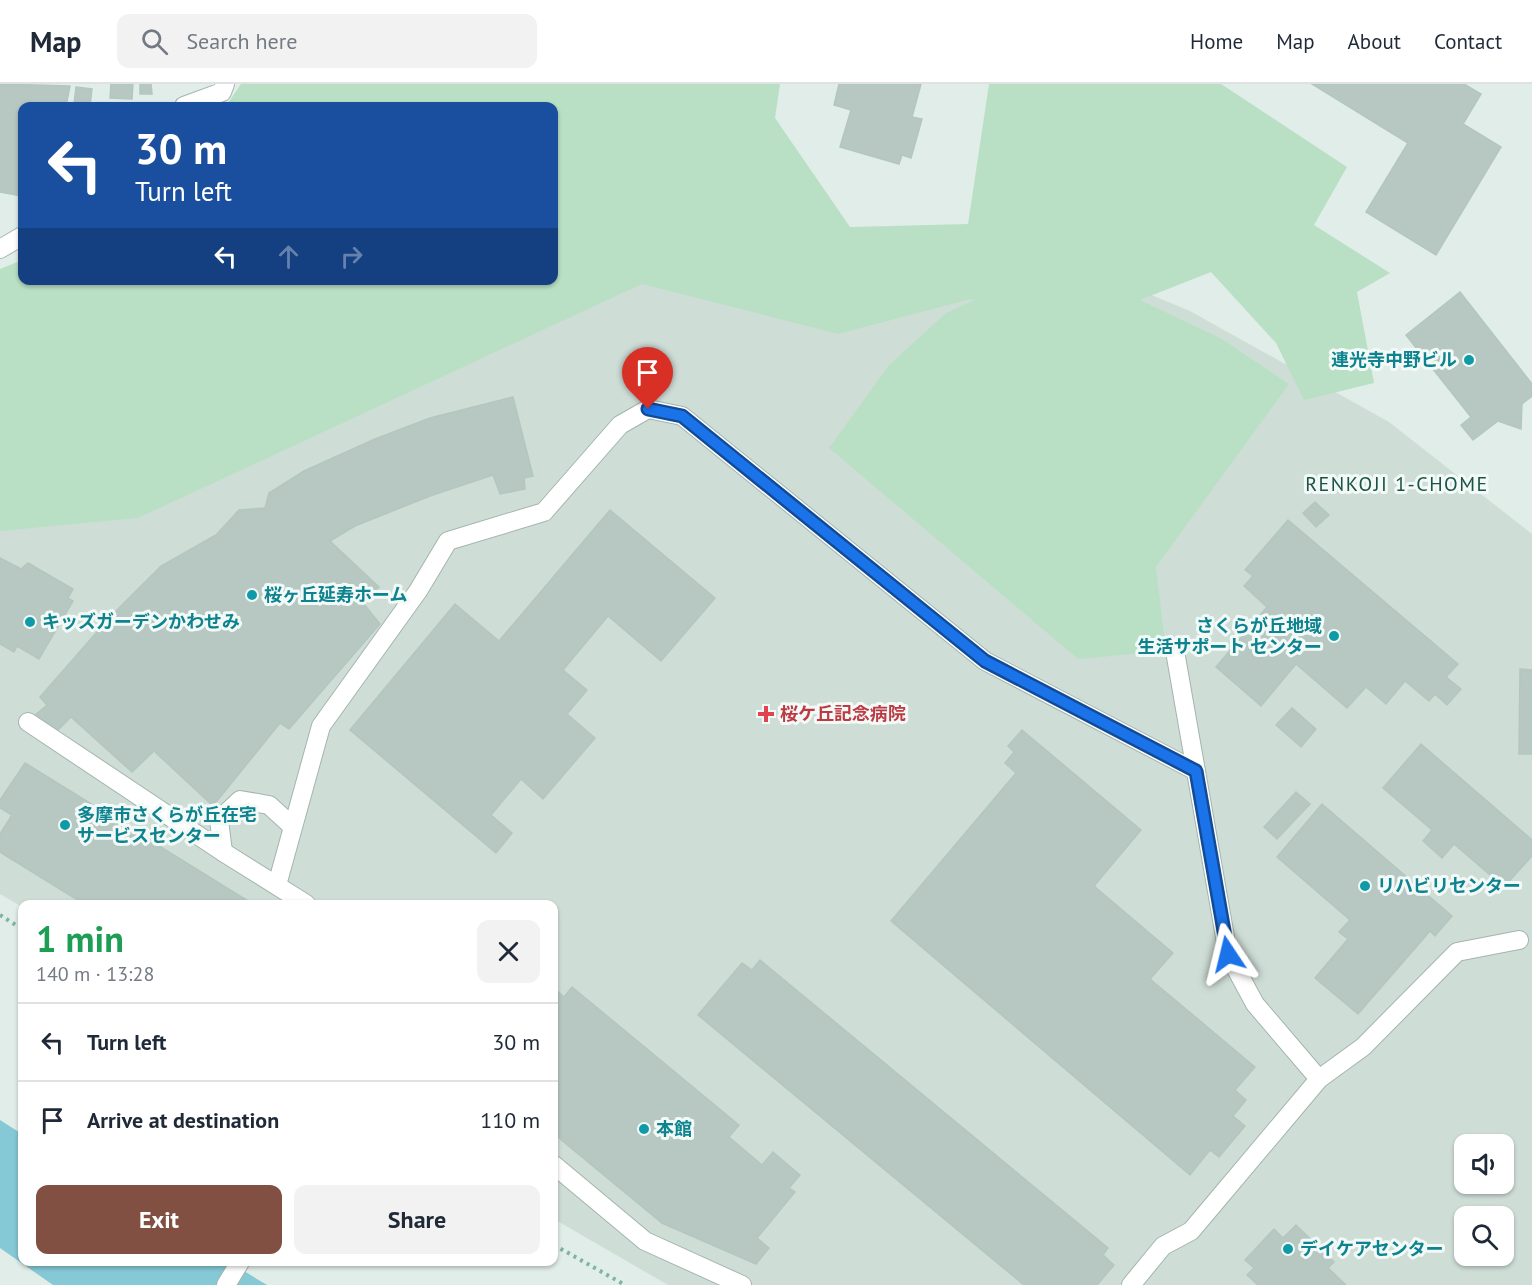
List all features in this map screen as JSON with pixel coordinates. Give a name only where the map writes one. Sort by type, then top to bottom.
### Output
[{"type":"street","points":[[195,102],[222,92],[225,84]]},
{"type":"street","points":[[0,249],[18,238]]},
{"type":"street","points":[[277,885],[321,726],[418,591],[448,541],[544,512],[620,425],[648,409],[682,416],[985,661],[1196,771]]},
{"type":"street","points":[[1176,657],[1228,954],[1255,1004],[1319,1079]]},
{"type":"street","points":[[28,722],[223,852],[300,900]]},
{"type":"street","points":[[223,852],[219,820],[240,800],[269,805],[292,826]]},
{"type":"street","points":[[1131,1285],[1163,1246],[1191,1231],[1319,1079],[1363,1047],[1457,952],[1519,940]]},
{"type":"street","points":[[558,1168],[645,1241],[742,1285]]},
{"type":"street","points":[[226,1285],[238,1266]]},
{"type":"path","points":[[0,915],[18,926]]},
{"type":"path","points":[[558,1247],[625,1285]]},
{"type":"shaded area","name":"桜ケ丘記念病院","points":[[1033,246],[1190,311],[1389,422],[1532,534],[1532,1285],[668,1285],[558,1221],[558,900],[18,900],[18,905],[0,894],[0,483],[711,253]]},
{"type":"green space","points":[[241,84],[780,84],[775,118],[850,227],[968,224],[989,84],[1221,84],[1347,167],[1314,225],[1390,273],[1357,292],[1374,383],[1304,400],[1276,343],[1211,272],[1140,300],[1222,339],[1289,384],[1156,567],[1166,651],[1078,659],[829,448],[889,365],[946,313],[974,300],[971,299],[838,334],[642,284],[138,518],[0,531],[0,269],[18,262],[18,285],[558,285],[558,102],[229,102]]},
{"type":"water","points":[[0,1120],[18,1131],[18,1261],[0,1248]]},
{"type":"water","points":[[26,1266],[236,1266],[267,1285],[53,1285]]},
{"type":"building","points":[[0,84],[70,86],[67,102],[18,102],[18,195],[0,192]]},
{"type":"building","points":[[111,84],[133,84],[132,99],[110,98]]},
{"type":"building","points":[[140,84],[151,84],[152,94],[140,94]]},
{"type":"building","points":[[839,84],[921,84],[912,117],[922,119],[911,158],[902,155],[899,164],[840,147],[851,110],[834,105]]},
{"type":"building","points":[[1312,84],[1464,84],[1481,94],[1463,124],[1501,147],[1436,255],[1366,212],[1408,143]]},
{"type":"building","points":[[76,87],[92,89],[90,102],[74,102]]},
{"type":"building","name":"連光寺中野ビル","points":[[1460,292],[1532,384],[1532,396],[1522,404],[1521,429],[1498,421],[1473,440],[1461,425],[1471,417],[1406,335]]},
{"type":"building","name":"桜ヶ丘延寿ホーム","points":[[513,397],[533,476],[524,478],[525,489],[500,494],[493,475],[430,496],[355,526],[330,541],[379,587],[363,603],[380,624],[289,729],[280,723],[213,806],[154,751],[132,772],[71,717],[53,735],[34,716],[47,705],[40,697],[110,617],[161,566],[216,535],[239,510],[265,508],[269,493],[304,471],[375,439],[430,418]]},
{"type":"building","points":[[1315,502],[1329,515],[1316,527],[1303,513]]},
{"type":"building","points":[[610,510],[715,598],[661,661],[608,616],[563,670],[587,690],[567,714],[595,738],[543,799],[521,779],[491,815],[512,833],[496,853],[350,730],[455,604],[499,641]]},
{"type":"building","name":"さくらが丘地域 生活サポート センター","points":[[1288,520],[1458,664],[1446,677],[1461,689],[1447,705],[1435,694],[1429,701],[1405,681],[1386,704],[1366,687],[1347,708],[1296,664],[1261,706],[1216,667],[1267,607],[1244,586],[1253,576],[1245,570]]},
{"type":"building","name":"キッズガーデンかわせみ","points":[[0,558],[21,569],[28,563],[73,589],[68,598],[73,601],[39,659],[17,646],[14,652],[0,644]]},
{"type":"building","points":[[1520,669],[1532,670],[1532,754],[1519,754]]},
{"type":"building","points":[[1292,708],[1316,729],[1301,747],[1276,725]]},
{"type":"building","points":[[1022,730],[1141,830],[1094,886],[1173,953],[1150,979],[1255,1067],[1235,1090],[1246,1100],[1233,1116],[1245,1126],[1219,1157],[1210,1150],[1190,1175],[891,921],[1016,773],[1005,763],[1014,752],[1008,746]]},
{"type":"building","points":[[1421,744],[1532,840],[1532,856],[1504,887],[1454,844],[1442,858],[1423,841],[1432,830],[1383,788]]},
{"type":"building","name":"多摩市さくらが丘在宅 サービスセンター","points":[[25,763],[247,900],[78,900],[0,852],[0,834],[12,815],[0,808],[0,800]]},
{"type":"building","points":[[1296,792],[1310,804],[1277,839],[1264,827]]},
{"type":"building","name":"リハビリセンター","points":[[1322,804],[1452,916],[1435,936],[1430,931],[1358,1014],[1315,978],[1348,939],[1339,932],[1350,920],[1277,857]]},
{"type":"building","points":[[760,960],[1108,1248],[1103,1255],[1114,1265],[1097,1285],[1024,1285],[698,1015],[742,963],[752,970]]},
{"type":"building","name":"本館","points":[[572,987],[739,1125],[729,1137],[762,1165],[773,1152],[800,1175],[789,1188],[795,1192],[757,1238],[769,1248],[756,1264],[662,1223],[558,1137],[558,992],[564,997]]},
{"type":"building","name":"デイケアセンター","points":[[1296,1225],[1334,1262],[1328,1268],[1346,1285],[1258,1285],[1247,1275],[1254,1268],[1245,1260],[1274,1229],[1283,1238]]},
{"type":"place","name":"連光寺中野ビル","points":[[1469,360]]},
{"type":"place","name":"桜ヶ丘延寿ホーム","points":[[252,595]]},
{"type":"place","name":"キッズガーデンかわせみ","points":[[30,622]]},
{"type":"place","name":"さくらが丘地域 生活サポート センター","points":[[1334,636]]},
{"type":"place","name":"桜ケ丘記念病院","points":[[766,714]]},
{"type":"place","name":"多摩市さくらが丘在宅 サービスセンター","points":[[65,825]]},
{"type":"place","name":"リハビリセンター","points":[[1365,886]]},
{"type":"place","name":"本館","points":[[644,1129]]},
{"type":"place","name":"デイケアセンター","points":[[1288,1249]]},
{"type":"district","name":"RENKOJI 1-CHOME","points":[[1397,484]]},
{"type":"route","points":[[648,409],[682,416],[985,661],[1196,771],[1228,954]]}]
